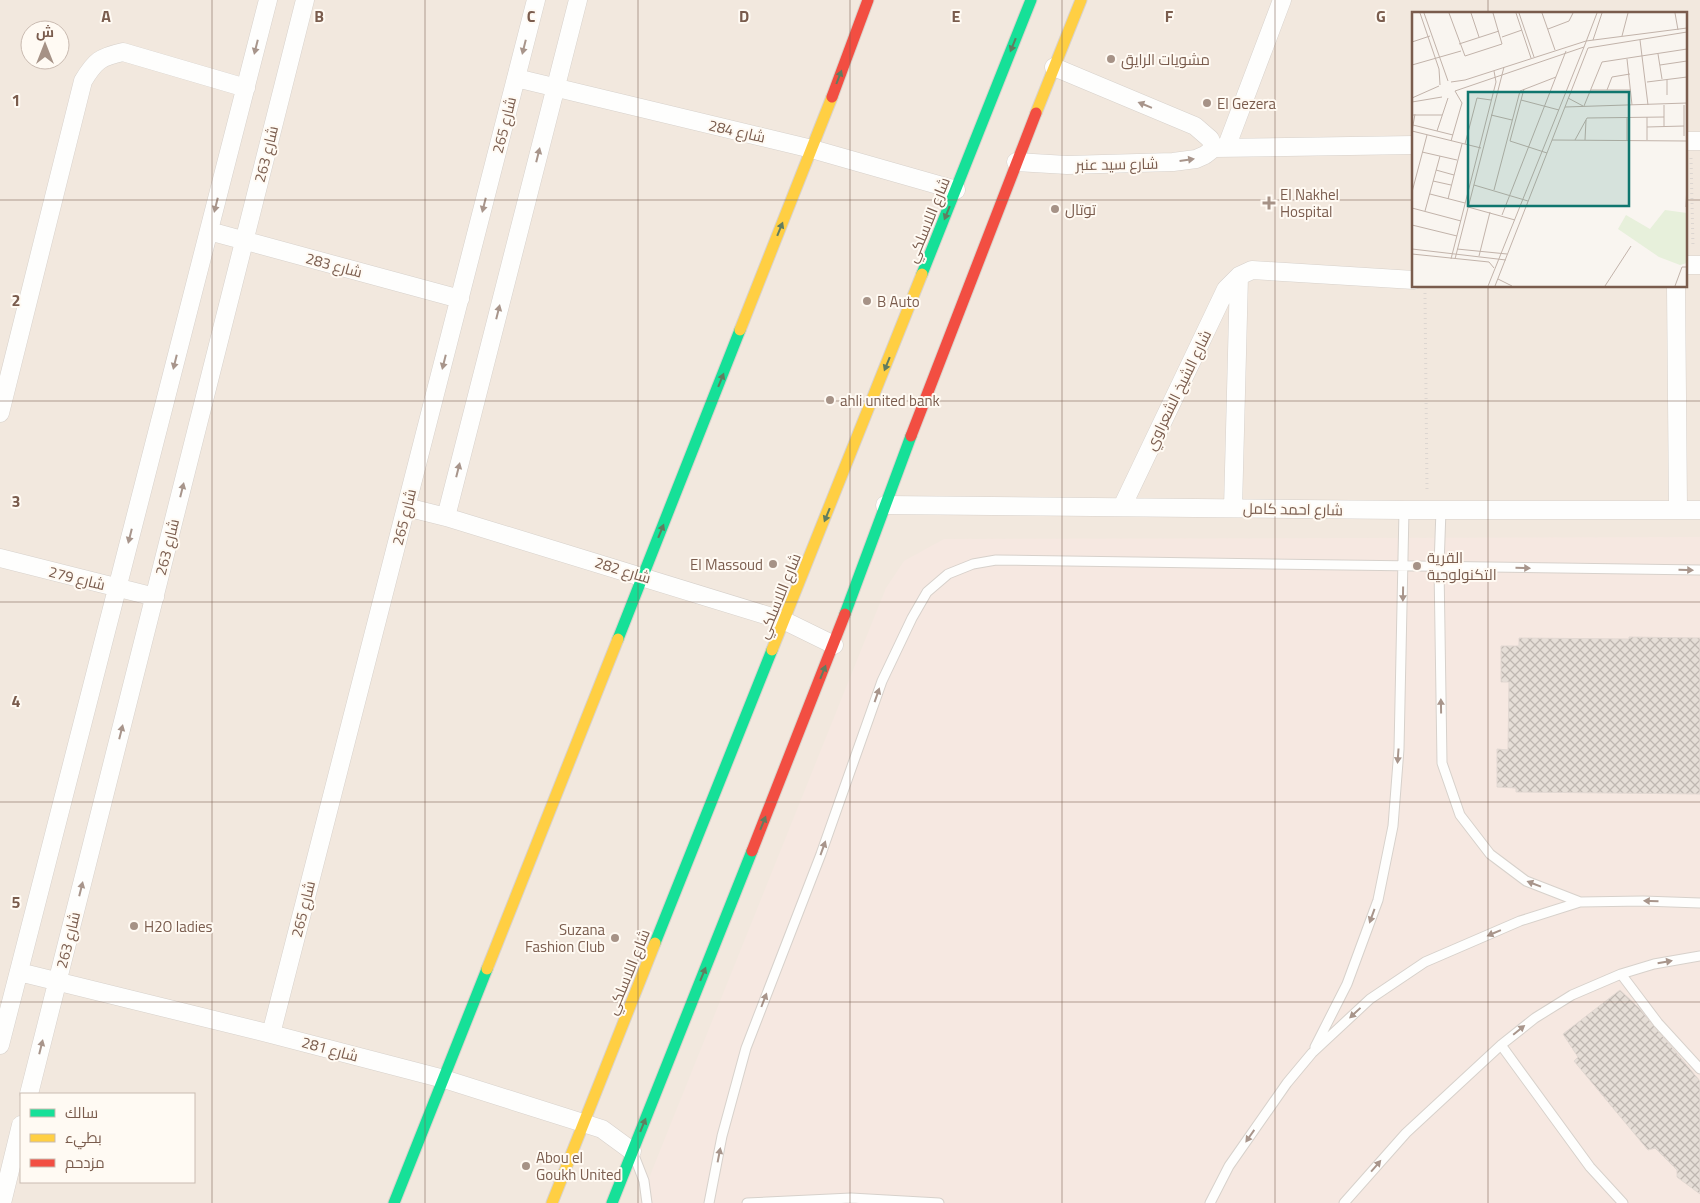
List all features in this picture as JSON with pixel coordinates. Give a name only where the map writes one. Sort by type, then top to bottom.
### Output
[{"type":"main road","points":[[394,1203],[812,149],[868,0]]},
{"type":"main road","name":"شارع اللاسلكي","points":[[552,1203],[1031,0]]},
{"type":"main road","points":[[612,1203],[834,645],[885,505],[1016,162],[1082,0]]},
{"type":"street","points":[[0,1045],[268,0]]},
{"type":"street","name":"شارع 263","points":[[29,1093],[306,0]]},
{"type":"street","name":"شارع 265","points":[[271,1034],[536,0]]},
{"type":"street","points":[[446,517],[578,0]]},
{"type":"street","points":[[1054,67],[1195,126],[1220,148],[1282,0]]},
{"type":"street","points":[[0,413],[4,380],[83,81],[92,66],[106,56],[123,52],[246,88]]},
{"type":"street","name":"شارع 284","points":[[516,78],[812,149],[956,190]]},
{"type":"street","name":"شارع سيد عنبر","points":[[1016,162],[1067,165],[1172,162],[1196,159],[1220,148],[1412,145]]},
{"type":"street","name":"شارع 283","points":[[209,231],[460,299]]},
{"type":"street","points":[[1233,508],[1239,276],[1252,270],[1412,280]]},
{"type":"street","name":"شارع الشيخ الشعراوي","points":[[1122,507],[1226,289],[1239,276]]},
{"type":"street","points":[[1676,288],[1678,510]]},
{"type":"street","name":"شارع احمد كامل","points":[[885,505],[1404,510],[1700,510]]},
{"type":"street","name":"شارع 282","points":[[406,507],[446,517],[643,576],[785,621],[834,645]]},
{"type":"street","name":"شارع 279","points":[[0,558],[155,597]]},
{"type":"street","name":"شارع 281","points":[[19,972],[444,1079],[602,1129],[632,1151]]},
{"type":"street","points":[[2,1203],[20,1129]]},
{"type":"lane","points":[[1312,1053],[1347,984],[1378,900],[1393,826],[1399,750],[1404,510]]},
{"type":"lane","points":[[1434,510],[1439,566],[1442,763],[1460,815],[1490,854],[1526,881],[1580,902]]},
{"type":"lane","points":[[709,1203],[727,1118],[746,1048],[821,854],[882,681],[912,618],[927,592],[948,574],[973,564],[996,560],[1700,570]]},
{"type":"lane","points":[[1210,1203],[1229,1166],[1286,1083],[1312,1053],[1370,999],[1425,962],[1520,922],[1580,902],[1643,901],[1700,903]]},
{"type":"lane","points":[[1344,1203],[1406,1133],[1501,1045],[1535,1018],[1572,995],[1621,974],[1654,964],[1700,956]]},
{"type":"lane","points":[[1621,974],[1658,1023],[1700,1069]]},
{"type":"lane","points":[[1501,1045],[1590,1167],[1623,1203]]},
{"type":"lane","points":[[632,1151],[644,1181],[647,1203]]},
{"type":"lane","points":[[747,1203],[851,1198],[939,1203]]},
{"type":"path","points":[[1692,141],[1693,265]]},
{"type":"path","points":[[1425,288],[1434,510]]},
{"type":"shaded area","points":[[0,0],[1700,0],[1700,1203],[0,1203]]},
{"type":"shaded area","points":[[1700,537],[1700,1203],[639,1203],[886,588],[904,561],[944,539]]},
{"type":"building","points":[[1629,637],[1700,638],[1700,794],[1516,792],[1516,788],[1497,787],[1497,749],[1508,750],[1509,682],[1501,682],[1501,646],[1519,646],[1519,638],[1629,639]]},
{"type":"building","points":[[1620,990],[1639,1008],[1700,1081],[1700,1194],[1677,1177],[1677,1170],[1655,1148],[1648,1150],[1574,1061],[1578,1057],[1563,1034]]},
{"type":"traffic: fast","points":[[922,274],[1031,0]]},
{"type":"traffic: fast","points":[[618,639],[740,330]]},
{"type":"traffic: fast","points":[[845,614],[911,436]]},
{"type":"traffic: fast","points":[[655,943],[772,650]]},
{"type":"traffic: fast","points":[[612,1203],[752,851]]},
{"type":"traffic: fast","points":[[394,1203],[487,969]]},
{"type":"traffic: slow","points":[[1036,113],[1081,0]]},
{"type":"traffic: slow","points":[[740,330],[832,97]]},
{"type":"traffic: slow","points":[[772,650],[922,274]]},
{"type":"traffic: slow","points":[[487,969],[618,639]]},
{"type":"traffic: slow","points":[[552,1203],[655,943]]},
{"type":"traffic: jam","points":[[832,97],[868,0]]},
{"type":"traffic: jam","points":[[911,436],[1036,113]]},
{"type":"traffic: jam","points":[[752,851],[845,614]]},
{"type":"place","name":"مشويات الرايق","points":[[1111,59]]},
{"type":"place","name":"El Gezera","points":[[1207,103]]},
{"type":"place","name":"El Nakhel Hospital","points":[[1269,203]]},
{"type":"place","name":"توتال","points":[[1055,209]]},
{"type":"place","name":"B Auto","points":[[867,301]]},
{"type":"place","name":"ahli united bank","points":[[830,400]]},
{"type":"place","name":"El Massoud","points":[[773,564]]},
{"type":"place","name":"القرية التكنولوجية","points":[[1417,566]]},
{"type":"place","name":"H2O ladies","points":[[134,926]]},
{"type":"place","name":"Suzana Fashion Club","points":[[615,938]]},
{"type":"place","name":"Abou el Goukh United","points":[[526,1166]]}]
